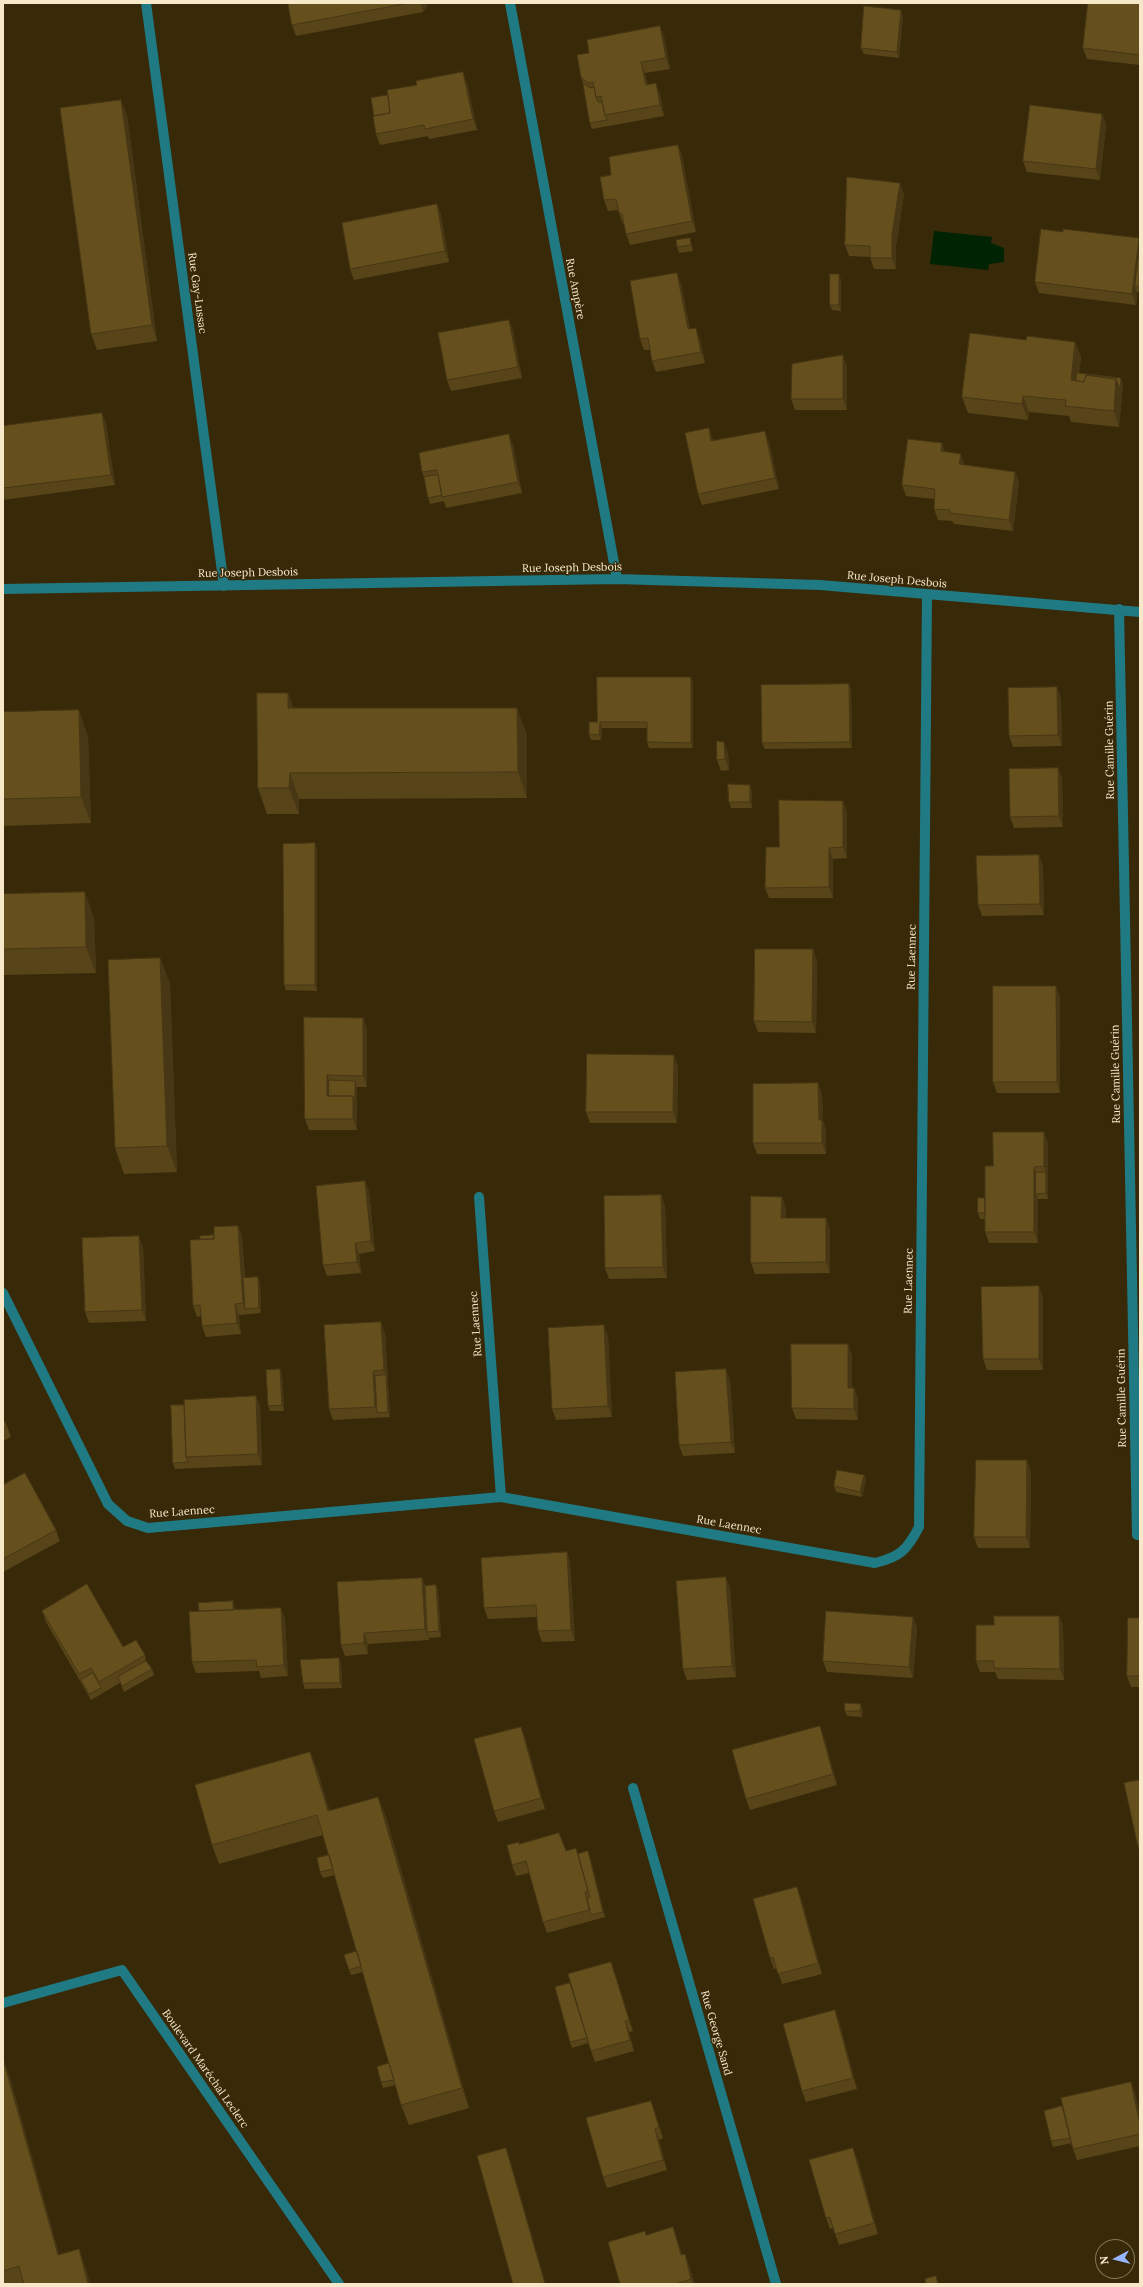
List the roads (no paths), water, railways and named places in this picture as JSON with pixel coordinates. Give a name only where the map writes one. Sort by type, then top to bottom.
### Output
[{"type":"street","name":"Rue Gay-Lussac","points":[[146,3],[224,586]]},
{"type":"street","name":"Rue Ampère","points":[[510,3],[617,579]]},
{"type":"street","name":"Rue Joseph Desbois","points":[[3,589],[617,579],[820,585],[927,595],[1120,609],[1140,612]]},
{"type":"street","name":"Rue Laennec","points":[[3,1293],[108,1504],[127,1521],[148,1528],[500,1497],[875,1563],[890,1559],[903,1552],[919,1527],[927,595]]},
{"type":"street","name":"Rue Camille Guérin","points":[[1120,609],[1137,1535],[1140,1535]]},
{"type":"street","name":"Rue Laennec","points":[[479,1197],[500,1497]]},
{"type":"street","name":"Rue George Sand","points":[[633,1788],[776,2284]]},
{"type":"street","name":"Boulevard Maréchal Leclerc","points":[[3,2004],[122,1970],[339,2284]]}]
